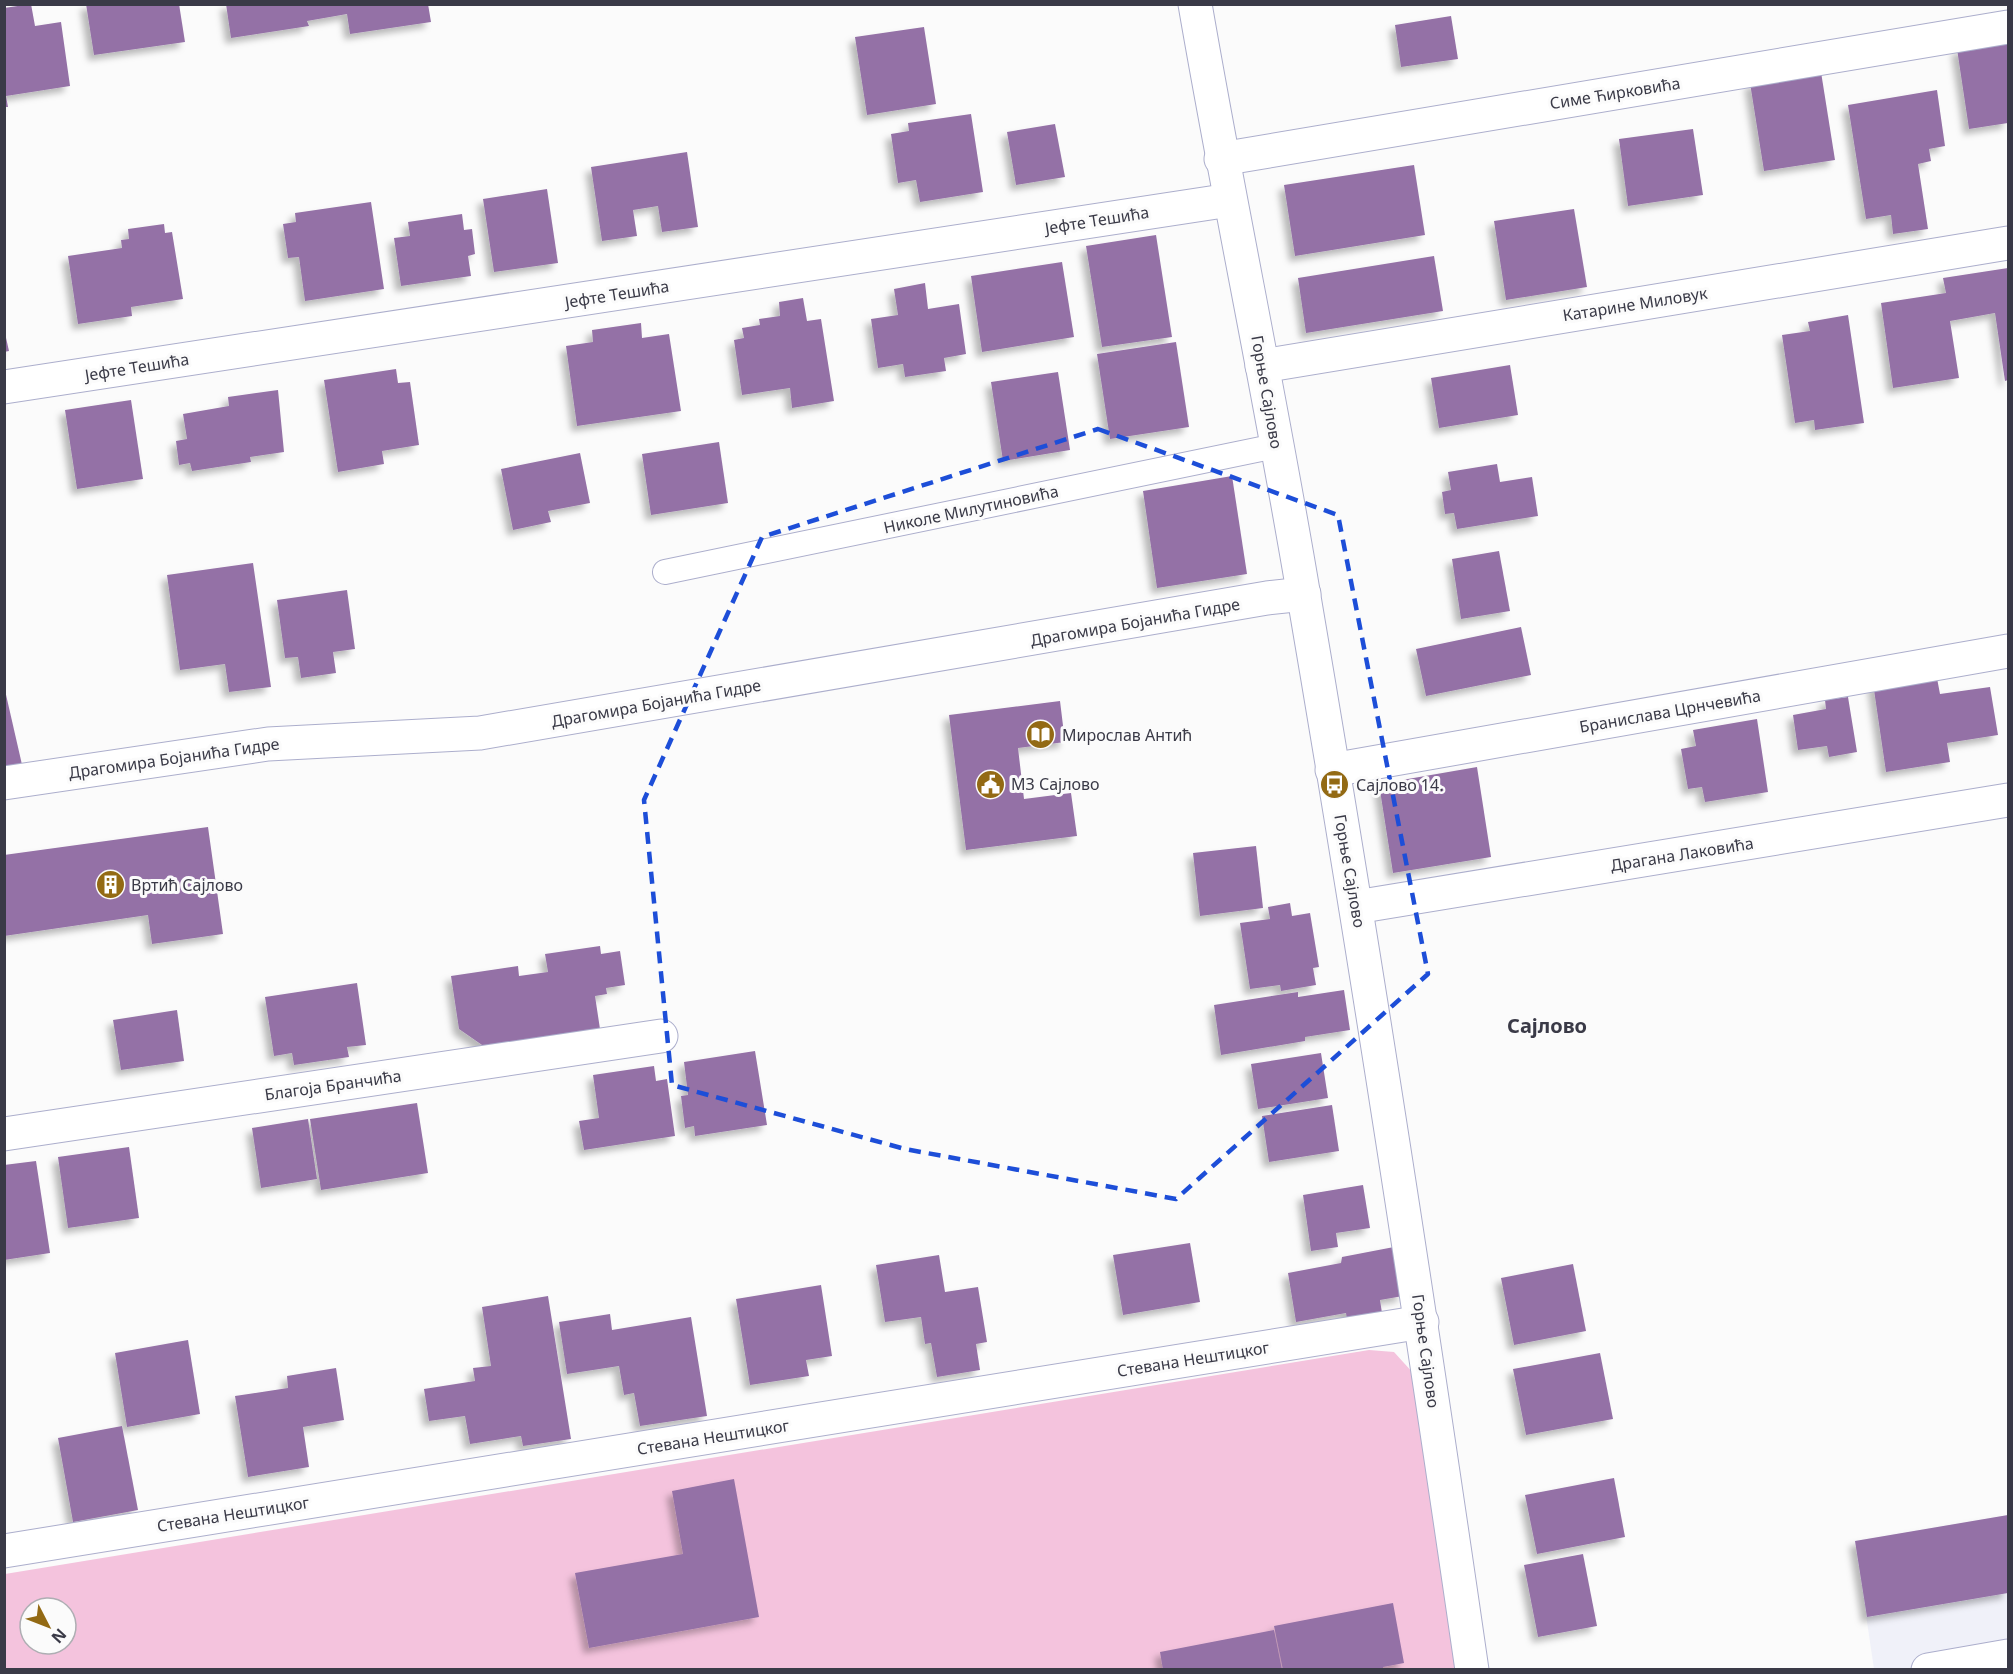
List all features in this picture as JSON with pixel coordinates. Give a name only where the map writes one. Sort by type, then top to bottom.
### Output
[{"type":"street","name":"Горње Сајлово","points":[[1195,4],[1221,159],[1304,594],[1422,1322],[1472,1670]]},
{"type":"street","name":"Симе Ћирковића","points":[[1221,159],[2008,27]]},
{"type":"street","name":"Јефте Тешића","points":[[4,387],[1230,200]]},
{"type":"street","name":"Катарине Миловук","points":[[1262,366],[2008,243]]},
{"type":"street","name":"Драгомира Бојанића Гидре","points":[[4,783],[268,744],[480,733],[1267,598],[1304,594]]},
{"type":"street","name":"Бранислава Црнчевића","points":[[1332,770],[2008,651]]},
{"type":"street","name":"Драгана Лаковића","points":[[1356,907],[2008,800]]},
{"type":"street","name":"Благоја Бранчића","points":[[4,1134],[661,1036]]},
{"type":"street","name":"Стевана Нештицког","points":[[4,1551],[1422,1322]]},
{"type":"street","points":[[1928,1670],[2008,1656]]},
{"type":"lane","name":"Николе Милутиновића","points":[[665,572],[1276,446]]},
{"type":"highlighted area","points":[[1098,429],[1338,515],[1428,974],[1176,1199],[905,1149],[672,1085],[644,800],[762,537]]},
{"type":"shaded area","points":[[1369,1350],[1394,1352],[1414,1374],[1456,1670],[5,1670],[5,1574]]},
{"type":"shaded area","points":[[2008,1515],[2008,1656],[1928,1669],[1874,1669],[1855,1541]]},
{"type":"building","points":[[31,4],[35,26],[61,22],[70,86],[6,96],[8,107],[4,107],[4,8]]},
{"type":"building","points":[[86,4],[179,4],[185,42],[94,55]]},
{"type":"building","points":[[226,4],[428,4],[431,22],[350,34],[347,14],[307,21],[309,26],[231,38]]},
{"type":"building","points":[[1451,16],[1458,59],[1401,67],[1395,25]]},
{"type":"building","points":[[924,27],[936,104],[867,115],[855,37]]},
{"type":"building","points":[[2008,41],[2008,123],[1969,129],[1957,49]]},
{"type":"building","points":[[1821,72],[1835,160],[1764,171],[1750,83]]},
{"type":"building","points":[[1937,90],[1945,146],[1929,149],[1931,161],[1918,164],[1928,229],[1893,234],[1891,215],[1866,219],[1848,105]]},
{"type":"building","points":[[971,114],[983,192],[920,202],[916,180],[898,183],[891,134],[909,131],[908,123]]},
{"type":"building","points":[[1055,124],[1065,177],[1016,185],[1007,132]]},
{"type":"building","points":[[1693,129],[1703,195],[1628,206],[1619,139]]},
{"type":"building","points":[[687,152],[698,227],[662,232],[658,206],[633,210],[637,236],[602,241],[591,167]]},
{"type":"building","points":[[1414,165],[1425,235],[1295,256],[1284,185]]},
{"type":"building","points":[[547,189],[558,263],[494,272],[483,199]]},
{"type":"building","points":[[371,202],[384,289],[305,301],[299,257],[288,258],[283,224],[296,222],[295,213]]},
{"type":"building","points":[[1574,209],[1587,287],[1506,300],[1494,221]]},
{"type":"building","points":[[462,214],[464,230],[472,229],[475,254],[468,256],[471,276],[401,286],[394,238],[410,236],[408,222]]},
{"type":"building","points":[[164,224],[165,233],[172,232],[183,299],[131,307],[132,316],[78,324],[68,256],[122,248],[121,240],[129,239],[128,229]]},
{"type":"building","points":[[1156,235],[1172,337],[1102,347],[1086,246]]},
{"type":"building","points":[[1434,256],[1443,311],[1306,333],[1298,278]]},
{"type":"building","points":[[1062,262],[1074,337],[982,352],[971,276]]},
{"type":"building","points":[[2008,268],[2008,380],[2005,381],[1995,313],[1950,321],[1959,378],[1893,388],[1881,303],[1946,293],[1943,278]]},
{"type":"building","points":[[925,283],[928,309],[959,304],[966,354],[944,358],[946,371],[905,377],[903,364],[878,368],[871,319],[898,315],[894,289]]},
{"type":"building","points":[[803,298],[807,321],[821,319],[834,401],[792,408],[790,388],[742,395],[734,340],[744,338],[742,328],[760,325],[759,319],[780,316],[779,302]]},
{"type":"building","points":[[1848,315],[1864,423],[1815,430],[1814,420],[1795,423],[1782,335],[1810,331],[1808,322]]},
{"type":"building","points":[[641,323],[642,338],[669,334],[681,411],[577,426],[566,346],[593,342],[592,330]]},
{"type":"building","points":[[4,329],[9,351],[4,352]]},
{"type":"building","points":[[1176,342],[1189,427],[1110,439],[1097,354]]},
{"type":"building","points":[[1510,365],[1518,415],[1439,428],[1431,378]]},
{"type":"building","points":[[396,369],[398,383],[410,382],[419,445],[382,451],[384,464],[338,472],[324,380]]},
{"type":"building","points":[[1058,372],[1070,450],[1003,461],[991,382]]},
{"type":"building","points":[[278,390],[284,452],[250,457],[251,462],[192,471],[190,463],[179,465],[176,441],[187,439],[183,414],[229,406],[228,397]]},
{"type":"building","points":[[131,400],[143,479],[77,489],[65,410]]},
{"type":"building","points":[[719,442],[728,503],[651,515],[642,454]]},
{"type":"building","points":[[580,453],[590,503],[548,511],[551,522],[513,530],[501,469]]},
{"type":"building","points":[[1497,464],[1500,482],[1532,477],[1538,516],[1457,529],[1454,513],[1445,514],[1442,492],[1451,490],[1448,472]]},
{"type":"building","points":[[1232,476],[1247,574],[1157,588],[1143,491]]},
{"type":"building","points":[[1499,551],[1510,611],[1461,619],[1452,559]]},
{"type":"building","points":[[253,563],[271,687],[229,692],[225,664],[180,670],[167,575]]},
{"type":"building","points":[[347,590],[355,649],[333,652],[336,673],[301,678],[298,657],[285,658],[277,600]]},
{"type":"building","points":[[1521,627],[1531,675],[1426,696],[1416,649]]},
{"type":"building","points":[[1936,673],[1940,694],[1990,687],[1998,735],[1947,743],[1950,762],[1886,772],[1873,683]]},
{"type":"building","points":[[4,686],[23,769],[4,773]]},
{"type":"building","points":[[1848,697],[1857,752],[1829,757],[1827,746],[1798,750],[1793,715],[1826,709],[1825,700]]},
{"type":"building","name":"МЗ Сајлово","points":[[1060,701],[1065,742],[1018,748],[1024,799],[1071,793],[1077,836],[966,850],[949,715]]},
{"type":"building","points":[[1757,719],[1768,792],[1705,802],[1702,787],[1688,789],[1681,749],[1696,746],[1693,730]]},
{"type":"building","points":[[1477,767],[1491,857],[1393,873],[1379,784]]},
{"type":"building","name":"Вртић Сајлово","points":[[208,827],[223,934],[152,944],[148,915],[4,936],[4,855]]},
{"type":"building","points":[[1256,846],[1263,908],[1200,916],[1193,853]]},
{"type":"building","points":[[1290,903],[1292,916],[1310,913],[1319,967],[1313,968],[1316,985],[1281,991],[1280,985],[1250,989],[1240,923],[1270,919],[1268,907]]},
{"type":"building","points":[[600,946],[601,954],[620,951],[625,985],[606,988],[607,994],[595,996],[600,1029],[485,1047],[459,1029],[451,976],[518,966],[519,976],[548,972],[545,954]]},
{"type":"building","points":[[357,983],[366,1045],[347,1047],[349,1057],[294,1065],[292,1053],[274,1056],[265,997]]},
{"type":"building","points":[[1344,990],[1350,1030],[1305,1037],[1305,1041],[1221,1055],[1214,1005],[1298,992],[1298,997]]},
{"type":"building","points":[[177,1010],[184,1061],[121,1070],[113,1020]]},
{"type":"building","points":[[755,1051],[767,1125],[695,1136],[694,1126],[685,1128],[681,1096],[688,1095],[684,1062]]},
{"type":"building","points":[[1321,1053],[1328,1098],[1258,1109],[1251,1064]]},
{"type":"building","points":[[654,1066],[656,1081],[667,1079],[675,1136],[584,1150],[579,1121],[599,1118],[593,1075]]},
{"type":"building","points":[[417,1103],[428,1173],[321,1190],[310,1119]]},
{"type":"building","points":[[1332,1105],[1339,1151],[1269,1162],[1262,1116]]},
{"type":"building","points":[[308,1119],[317,1179],[261,1188],[252,1128]]},
{"type":"building","points":[[129,1147],[139,1218],[68,1228],[58,1157]]},
{"type":"building","points":[[36,1161],[50,1253],[4,1260],[4,1165]]},
{"type":"building","points":[[1363,1185],[1370,1228],[1336,1233],[1338,1247],[1311,1251],[1303,1195]]},
{"type":"building","points":[[1190,1243],[1200,1302],[1123,1315],[1113,1255]]},
{"type":"building","points":[[1394,1247],[1403,1296],[1380,1300],[1382,1313],[1347,1320],[1346,1313],[1296,1322],[1288,1273],[1341,1263],[1342,1257]]},
{"type":"building","points":[[939,1255],[945,1292],[978,1287],[987,1342],[976,1344],[980,1370],[937,1377],[931,1343],[925,1344],[921,1317],[885,1322],[876,1265]]},
{"type":"building","points":[[1573,1264],[1586,1331],[1514,1345],[1501,1278]]},
{"type":"building","points":[[821,1285],[832,1356],[806,1360],[809,1376],[750,1385],[736,1299]]},
{"type":"building","points":[[548,1296],[571,1439],[523,1446],[521,1436],[470,1444],[465,1416],[429,1421],[424,1389],[475,1381],[473,1368],[491,1366],[482,1307]]},
{"type":"building","points":[[610,1314],[612,1330],[691,1317],[707,1416],[640,1426],[634,1393],[624,1395],[619,1366],[567,1374],[559,1322]]},
{"type":"building","points":[[188,1340],[200,1414],[127,1427],[115,1353]]},
{"type":"building","points":[[1600,1353],[1613,1419],[1526,1435],[1513,1369]]},
{"type":"building","points":[[336,1368],[344,1420],[303,1427],[309,1467],[248,1477],[235,1396],[288,1388],[287,1376]]},
{"type":"building","points":[[122,1426],[138,1510],[73,1522],[58,1438]]},
{"type":"building","points":[[1614,1478],[1625,1537],[1537,1554],[1525,1495]]},
{"type":"building","points":[[734,1479],[759,1617],[589,1648],[575,1573],[683,1554],[672,1491]]},
{"type":"building","points":[[2008,1515],[2008,1593],[1867,1617],[1855,1541]]},
{"type":"building","points":[[1583,1554],[1597,1626],[1538,1637],[1524,1565]]},
{"type":"building","points":[[1393,1603],[1404,1663],[1383,1667],[1383,1670],[1283,1670],[1274,1626]]},
{"type":"building","points":[[1274,1630],[1282,1670],[1163,1670],[1160,1652]]},
{"type":"place","name":"Мирослав Антић","points":[[1041,735]]},
{"type":"place","name":"МЗ Сајлово","points":[[990,784]]},
{"type":"place","name":"Сајлово 14.","points":[[1335,785]]},
{"type":"place","name":"Вртић Сајлово","points":[[110,885]]},
{"type":"district","name":"Сајлово","points":[[1547,1025]]}]
